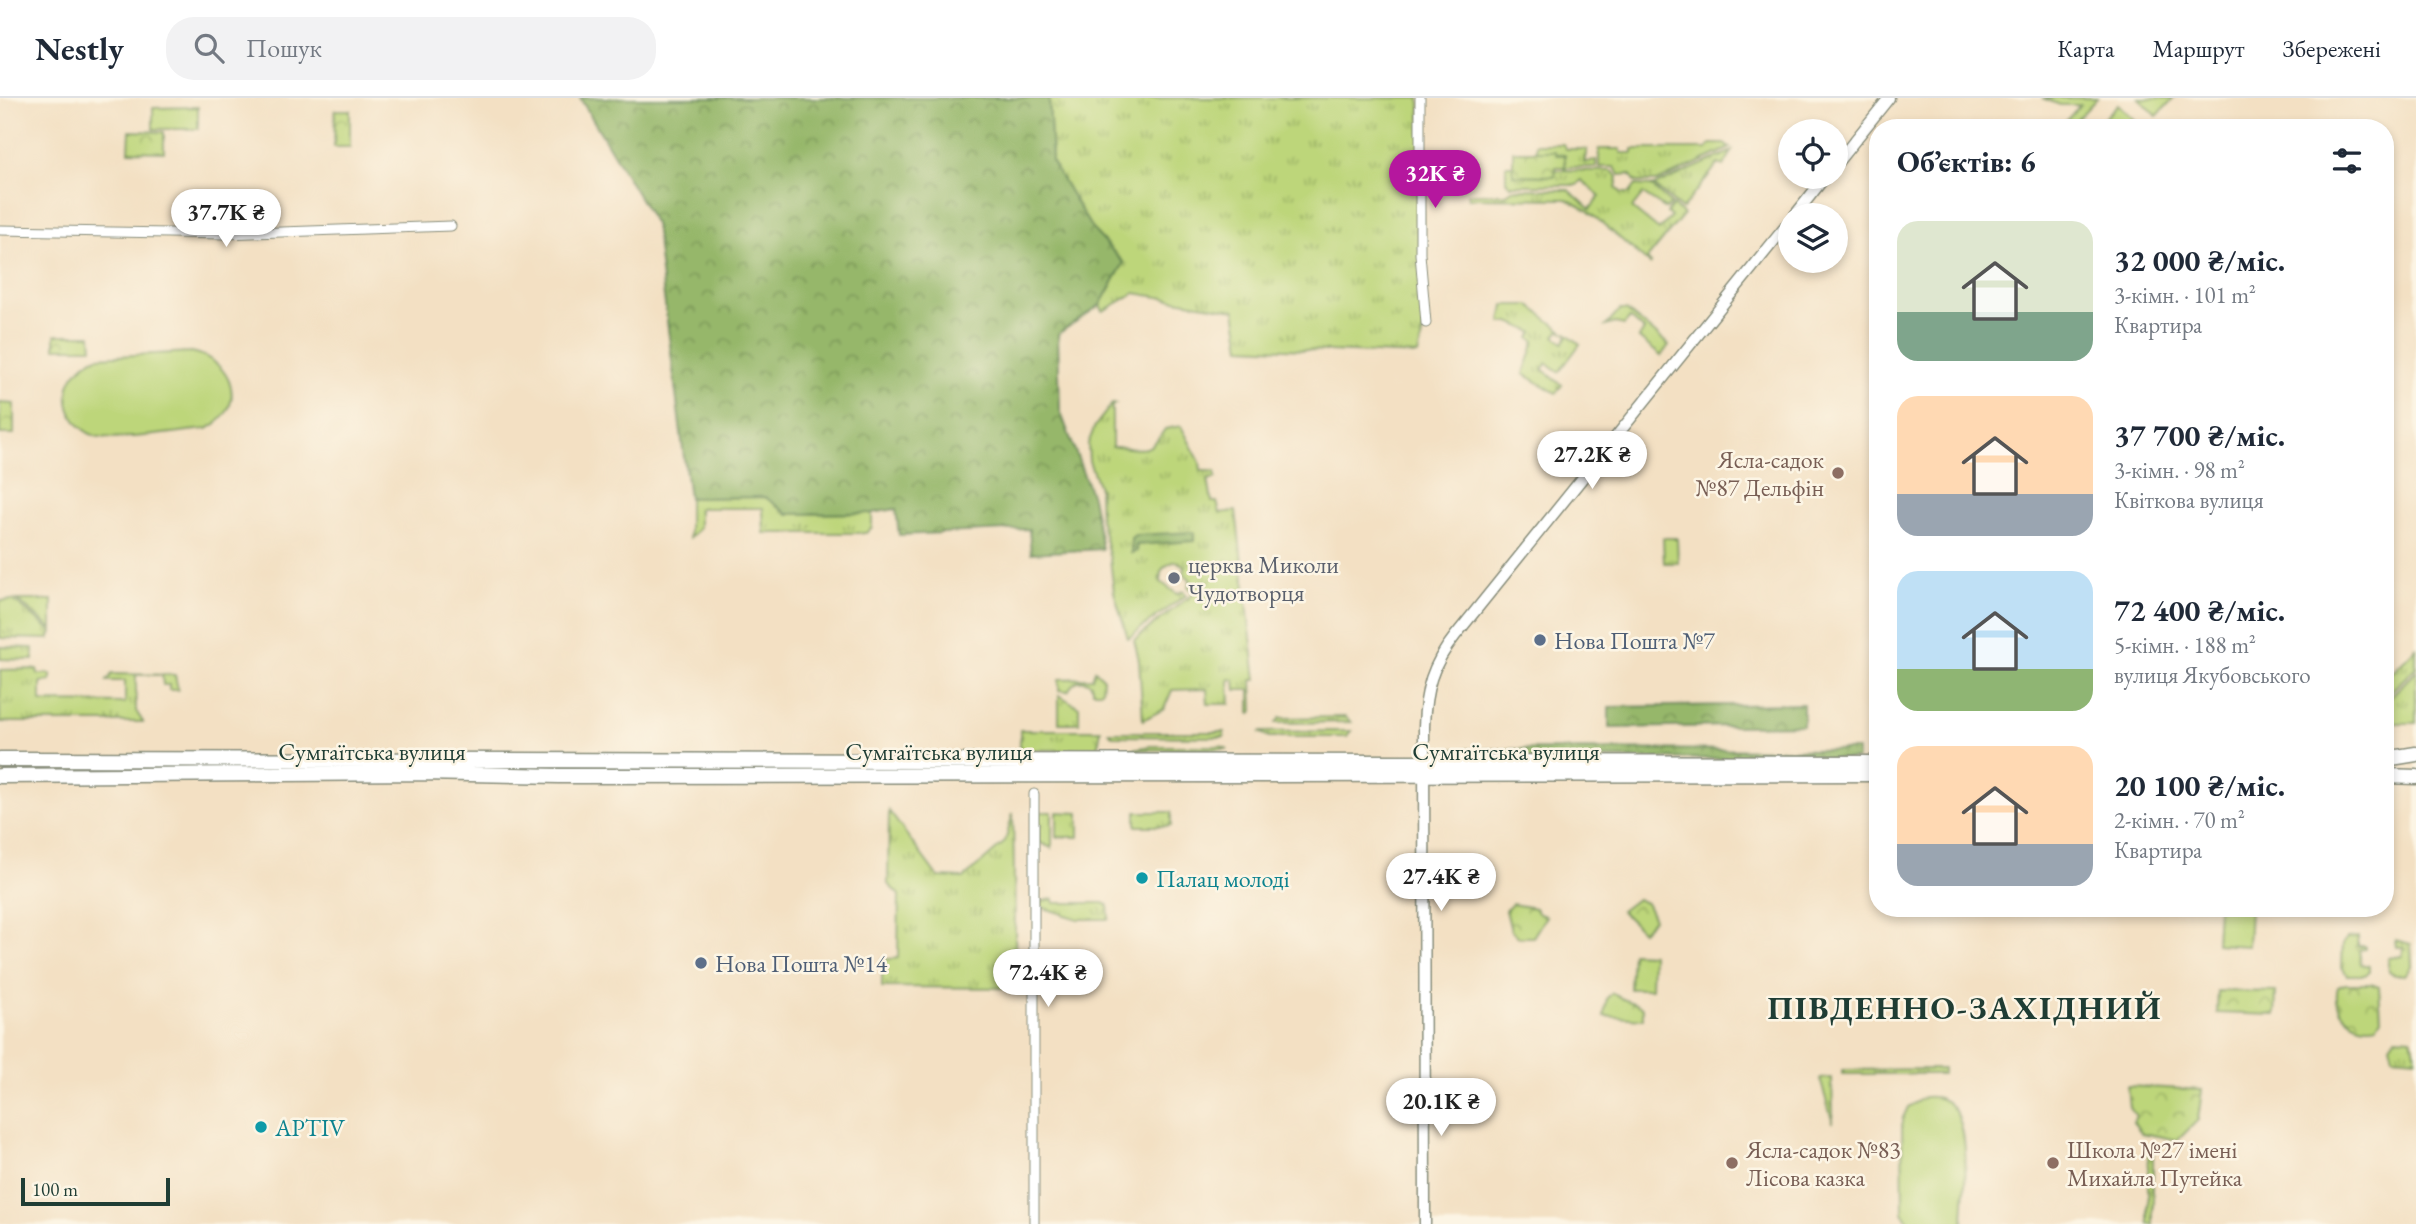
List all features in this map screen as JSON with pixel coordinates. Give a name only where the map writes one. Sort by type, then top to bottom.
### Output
[{"type":"main road","points":[[2394,758],[2416,754]]},
{"type":"main road","name":"Сумгаїтська вулиця","points":[[0,759],[460,767],[1424,768],[1869,763]]},
{"type":"main road","name":"Сумгаїтська вулиця","points":[[0,776],[460,767]]},
{"type":"main road","name":"Сумгаїтська вулиця","points":[[1424,768],[1869,774]]},
{"type":"main road","points":[[2394,776],[2416,777]]},
{"type":"street","points":[[1420,98],[1420,254],[1426,323]]},
{"type":"street","points":[[1872,119],[1889,98]]},
{"type":"street","points":[[1848,149],[1869,123]]},
{"type":"street","points":[[1804,203],[1816,189]]},
{"type":"street","points":[[0,230],[225,234],[452,226]]},
{"type":"street","points":[[1425,1224],[1426,690],[1439,657],[1778,236]]},
{"type":"street","points":[[1034,794],[1034,1224]]},
{"type":"green space","points":[[580,98],[1049,98],[1052,162],[1092,229],[1124,263],[1100,305],[1058,334],[1060,410],[1092,497],[1102,549],[1031,553],[1029,529],[899,535],[896,509],[872,513],[788,514],[765,497],[689,498],[655,224]]},
{"type":"green space","points":[[1049,98],[1420,98],[1424,326],[1418,355],[1241,347],[1235,310],[1135,293],[1103,311],[1100,305],[1124,263],[1092,229],[1052,162]]},
{"type":"green space","points":[[2042,98],[2097,98],[2077,119],[2067,119],[2080,105],[2060,105]]},
{"type":"green space","points":[[2139,98],[2174,98],[2157,116]]},
{"type":"green space","points":[[2118,104],[2133,119],[2104,119]]},
{"type":"green space","points":[[198,107],[198,129],[153,129],[153,108]]},
{"type":"green space","points":[[335,110],[350,110],[350,147],[334,147]]},
{"type":"green space","points":[[130,131],[164,132],[164,152],[129,151]]},
{"type":"green space","points":[[1536,144],[1563,144],[1566,149],[1587,149],[1584,163],[1596,160],[1596,167],[1565,167],[1565,155],[1536,151]]},
{"type":"green space","points":[[1711,144],[1724,144],[1730,148],[1657,182],[1636,182],[1630,174],[1620,175],[1614,167],[1599,167],[1599,149],[1621,149],[1621,153],[1633,153],[1633,149],[1707,149]]},
{"type":"green space","points":[[1513,151],[1555,151],[1556,155],[1565,155],[1565,167],[1556,167],[1555,176],[1513,175]]},
{"type":"green space","points":[[1732,151],[1724,166],[1718,164],[1682,209],[1654,186]]},
{"type":"green space","points":[[1506,165],[1513,165],[1514,175],[1555,176],[1555,170],[1612,171],[1618,177],[1616,188],[1622,193],[1630,193],[1636,185],[1651,186],[1671,204],[1666,209],[1643,194],[1632,208],[1659,230],[1671,217],[1667,213],[1673,205],[1683,215],[1647,259],[1651,265],[1587,210],[1567,199],[1468,198],[1468,194],[1507,194],[1512,189],[1569,190],[1590,209],[1600,196],[1581,180],[1577,185],[1510,185],[1506,181]]},
{"type":"green space","points":[[1504,305],[1529,305],[1564,332],[1560,330],[1555,336],[1563,343],[1568,336],[1565,332],[1580,344],[1559,372],[1547,363],[1542,369],[1562,385],[1556,393],[1524,374],[1535,341],[1530,338],[1533,332],[1510,322],[1501,323]]},
{"type":"green space","points":[[1620,310],[1626,310],[1669,345],[1661,356],[1639,338],[1644,330],[1630,318],[1624,325],[1615,323],[1606,326]]},
{"type":"green space","points":[[55,335],[91,335],[92,348],[55,348]]},
{"type":"green space","points":[[192,352],[218,365],[231,386],[232,398],[228,409],[220,420],[207,429],[105,438],[89,433],[74,419],[68,400],[69,387],[77,371],[91,360],[97,357]]},
{"type":"green space","points":[[0,403],[14,404],[14,434],[0,434]]},
{"type":"green space","points":[[1112,404],[1115,404],[1112,406],[1112,447],[1148,448],[1165,429],[1181,426],[1200,462],[1201,471],[1215,471],[1216,478],[1208,480],[1212,502],[1217,502],[1220,513],[1236,511],[1256,680],[1252,680],[1253,711],[1250,714],[1250,690],[1236,690],[1235,680],[1229,679],[1230,704],[1208,704],[1207,689],[1172,690],[1164,709],[1143,720],[1139,660],[1134,640],[1194,593],[1188,586],[1191,580],[1184,574],[1185,566],[1176,561],[1166,566],[1161,574],[1161,582],[1177,594],[1183,591],[1186,595],[1128,638],[1114,592],[1110,559],[1100,518],[1099,488],[1089,461],[1088,444],[1095,426]]},
{"type":"green space","points":[[765,497],[788,514],[872,513],[872,527],[866,533],[764,533],[763,508],[699,508],[699,529],[689,538],[689,498]]},
{"type":"green space","points":[[1194,532],[1194,541],[1136,545],[1137,551],[1131,553],[1131,538],[1135,535]]},
{"type":"green space","points":[[1663,538],[1677,538],[1678,563],[1664,563]]},
{"type":"green space","points":[[13,600],[52,632],[49,639],[0,638],[0,601]]},
{"type":"green space","points":[[17,600],[52,600],[52,629]]},
{"type":"green space","points":[[0,647],[33,648],[33,660],[0,659]]},
{"type":"green space","points":[[2416,648],[2416,667],[2394,688],[2394,670]]},
{"type":"green space","points":[[37,669],[38,674],[51,674],[51,681],[41,682],[41,702],[125,703],[125,681],[107,681],[112,674],[175,675],[178,690],[169,690],[169,685],[163,685],[162,675],[136,675],[136,711],[143,722],[0,722],[0,670]]},
{"type":"green space","points":[[1095,670],[1103,678],[1102,691],[1093,691],[1091,684],[1081,681],[1068,691],[1059,690],[1059,679],[1092,678]]},
{"type":"green space","points":[[2416,671],[2416,723],[2394,723],[2394,693]]},
{"type":"green space","points":[[1059,695],[1079,707],[1079,723],[1059,723]]},
{"type":"green space","points":[[1803,704],[1803,725],[1609,728],[1609,707]]},
{"type":"green space","points":[[1345,717],[1351,722],[1276,723],[1280,718]]},
{"type":"green space","points":[[1020,730],[1101,730],[1097,750],[1020,750]]},
{"type":"green space","points":[[1351,731],[1347,737],[1269,737],[1259,732]]},
{"type":"green space","points":[[1109,732],[1224,732],[1224,737],[1113,736]]},
{"type":"green space","points":[[1150,746],[1221,746],[1228,749],[1127,750]]},
{"type":"green space","points":[[1447,749],[1857,750],[1857,759],[1447,758]]},
{"type":"green space","points":[[889,811],[938,877],[964,878],[1005,842],[1013,813],[1016,988],[882,987],[882,960],[898,958],[899,895],[888,884]]},
{"type":"green space","points":[[1039,812],[1052,812],[1052,848],[1038,842]]},
{"type":"green space","points":[[1057,812],[1079,813],[1079,837],[1057,837]]},
{"type":"green space","points":[[1136,812],[1171,812],[1171,826],[1136,826]]},
{"type":"green space","points":[[1053,899],[1054,903],[1104,903],[1108,905],[1109,919],[1078,919],[1038,906],[1038,902]]},
{"type":"green space","points":[[1637,899],[1646,903],[1654,919],[1642,931],[1621,911]]},
{"type":"green space","points":[[1512,904],[1535,908],[1539,914],[1546,916],[1533,937],[1519,937],[1511,931],[1506,910]]},
{"type":"green space","points":[[2218,917],[2250,917],[2248,946],[2216,944]]},
{"type":"green space","points":[[2358,937],[2358,946],[2365,946],[2365,949],[2359,950],[2361,964],[2369,966],[2369,972],[2365,975],[2347,975],[2342,967],[2343,943],[2347,938]]},
{"type":"green space","points":[[2395,940],[2411,944],[2412,966],[2405,975],[2395,975],[2388,971],[2388,958],[2402,956],[2404,947],[2396,947]]},
{"type":"green space","points":[[1632,953],[1652,954],[1651,989],[1630,989]]},
{"type":"green space","points":[[2345,984],[2371,984],[2379,987],[2381,1018],[2377,1025],[2353,1022],[2341,1011],[2337,996],[2338,987]]},
{"type":"green space","points":[[2218,991],[2276,992],[2275,1015],[2217,1013]]},
{"type":"green space","points":[[1612,993],[1643,1008],[1643,1019],[1604,1016],[1607,998]]},
{"type":"green space","points":[[2395,1037],[2412,1038],[2416,1058],[2393,1056],[2390,1044]]},
{"type":"green space","points":[[1943,1069],[1943,1074],[1842,1074],[1842,1070]]},
{"type":"green space","points":[[1832,1078],[1833,1117],[1833,1123],[1820,1079]]},
{"type":"green space","points":[[2127,1086],[2202,1090],[2198,1120],[2178,1140],[2142,1133],[2133,1122],[2136,1116],[2129,1107]]},
{"type":"green space","points":[[1925,1097],[1942,1099],[1954,1110],[1961,1126],[1965,1146],[1963,1224],[1909,1224],[1903,1212],[1902,1120],[1908,1107]]},
{"type":"green space","points":[[2148,1145],[2153,1145],[2153,1224],[2148,1224]]},
{"type":"place","name":"Ясла-садок №87 Дельфін","points":[[1838,473]]},
{"type":"place","name":"церква Миколи Чудотворця","points":[[1174,578]]},
{"type":"place","name":"Нова Пошта №7","points":[[1540,640]]},
{"type":"place","name":"Палац молоді","points":[[1142,878]]},
{"type":"place","name":"Нова Пошта №14","points":[[701,963]]},
{"type":"place","name":"APTIV","points":[[261,1127]]},
{"type":"place","name":"Ясла-садок №83 Лісова казка","points":[[1732,1163]]},
{"type":"place","name":"Школа №27 імені Михайла Путейка","points":[[2053,1163]]},
{"type":"district","name":"ПІВДЕННО-ЗАХІДНИЙ","points":[[1965,1008]]}]
